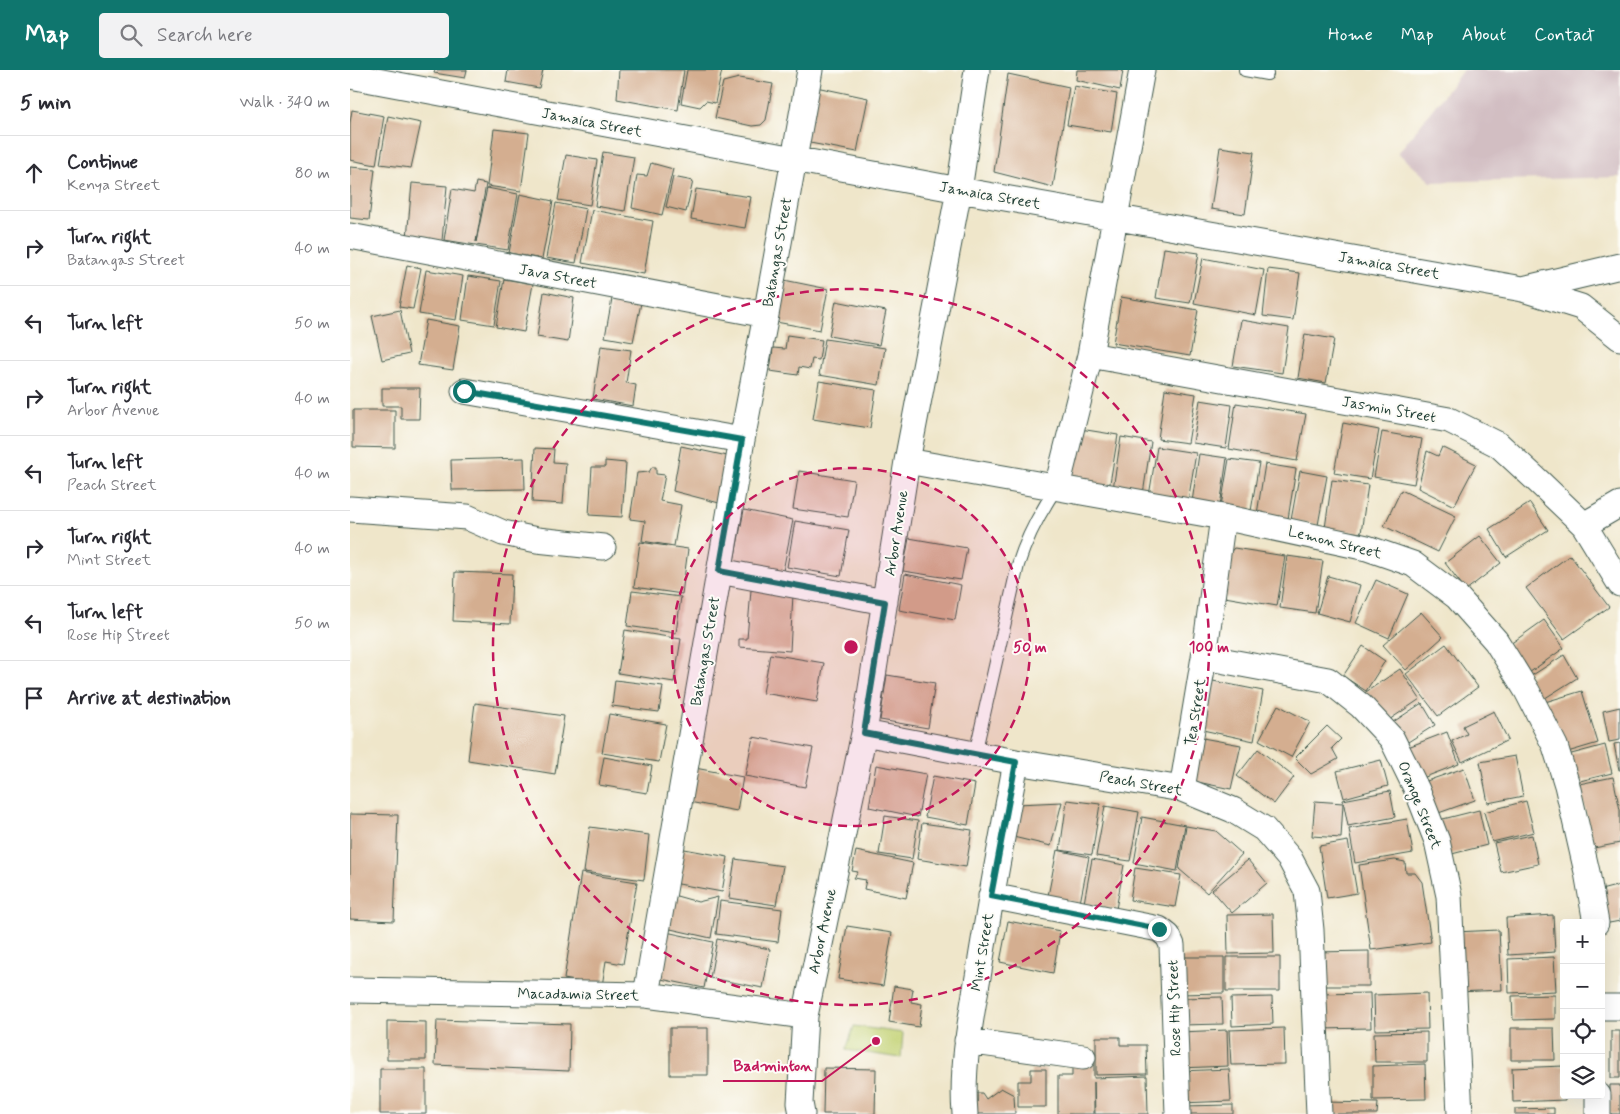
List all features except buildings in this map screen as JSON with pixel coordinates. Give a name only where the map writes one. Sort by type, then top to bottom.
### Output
[{"type":"street","name":"Batangas Street","points":[[646,996],[742,440],[810,70]]},
{"type":"street","name":"Arbor Avenue","points":[[802,1114],[800,1103],[804,1016],[864,733],[907,462],[959,190],[977,70]]},
{"type":"street","points":[[1057,487],[1090,355],[1142,70]]},
{"type":"street","name":"Jamaica Street","points":[[350,76],[381,76],[794,160],[1523,289],[1580,307],[1620,338]]},
{"type":"street","name":"Java Street","points":[[350,236],[766,315]]},
{"type":"street","points":[[1523,289],[1620,266]]},
{"type":"street","name":"Jasmin Street","points":[[1090,355],[1448,420],[1499,445],[1584,525],[1620,584]]},
{"type":"street","points":[[464,391],[742,440]]},
{"type":"street","name":"Lemon Street","points":[[907,462],[1223,517],[1367,548],[1413,564],[1457,598],[1496,641],[1527,691],[1556,746],[1587,872],[1595,919]]},
{"type":"street","points":[[1584,525],[1620,504]]},
{"type":"street","points":[[350,509],[467,517],[503,533],[537,540],[603,547]]},
{"type":"street","name":"Tea Street","points":[[1182,789],[1204,657],[1223,517]]},
{"type":"street","points":[[719,571],[885,602]]},
{"type":"street","name":"Orange Street","points":[[1204,657],[1328,680],[1361,706],[1392,739],[1437,841],[1449,896],[1460,1114]]},
{"type":"street","name":"Peach Street","points":[[864,733],[1016,762],[1182,789],[1233,810],[1264,829],[1290,859],[1307,891],[1311,930],[1319,1114]]},
{"type":"street","name":"Mint Street","points":[[965,1114],[963,1092],[967,1041],[1016,762]]},
{"type":"street","name":"Rose Hip Street","points":[[991,896],[1159,929],[1168,936],[1172,945],[1178,1114]]},
{"type":"street","name":"Macadamia Street","points":[[350,990],[646,996],[804,1016]]},
{"type":"street","points":[[1605,1007],[1620,1007]]},
{"type":"street","points":[[967,1041],[1083,1057]]},
{"type":"street","points":[[1598,1099],[1598,1114]]},
{"type":"lane","points":[[1245,70],[1267,74]]},
{"type":"lane","points":[[975,754],[1018,564],[1027,537],[1042,509],[1057,487]]},
{"type":"shaded area","points":[[1463,70],[1620,70],[1620,177],[1431,182],[1398,153]]},
{"type":"green space","points":[[854,1026],[903,1033],[901,1058],[846,1050]]},
{"type":"place","name":"Badminton","points":[[876,1041]]},
{"type":"route","points":[[464,391],[742,440],[719,571],[885,602],[864,733],[1016,762],[991,896],[1159,929]]}]
